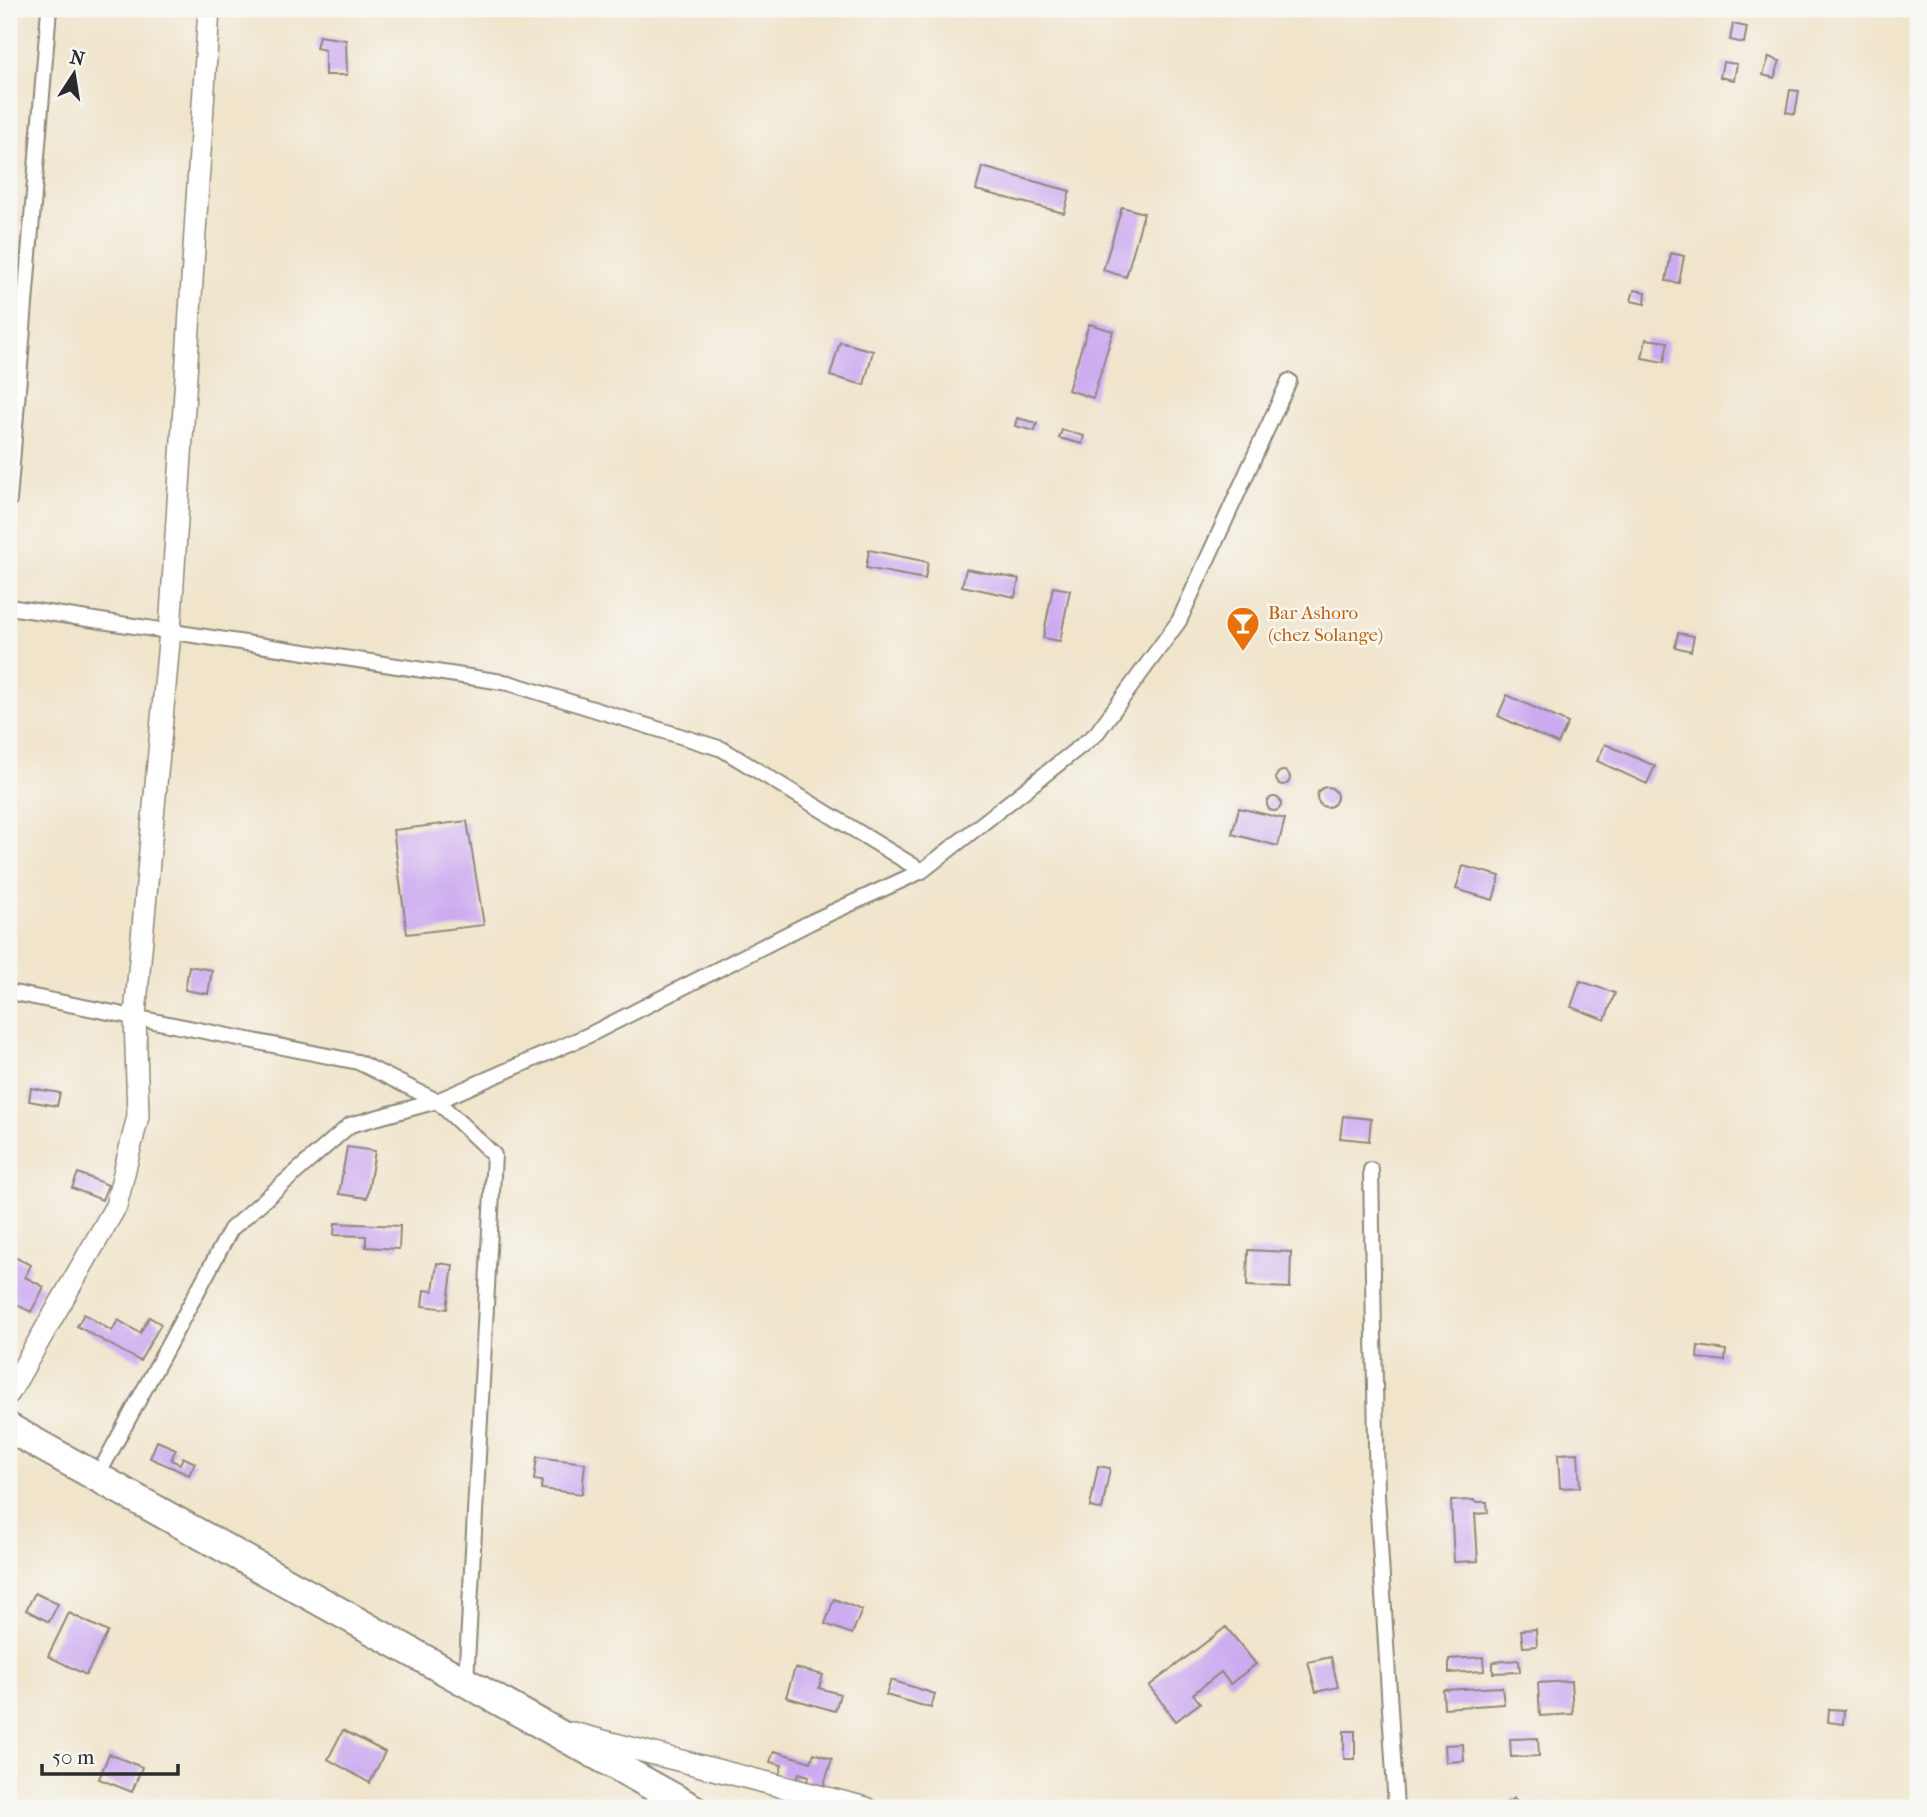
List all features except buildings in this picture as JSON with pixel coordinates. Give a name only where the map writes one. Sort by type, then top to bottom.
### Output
[{"type":"highway","points":[[9,1428],[692,1808]]},
{"type":"street","points":[[9,500],[49,9]]},
{"type":"street","points":[[9,1394],[116,1206],[138,1116],[135,1016],[170,632],[209,9]]},
{"type":"street","points":[[97,1477],[231,1229],[350,1125],[437,1101],[589,1035],[813,921],[922,871],[1096,734],[1179,621],[1289,381]]},
{"type":"street","points":[[9,607],[509,683],[722,749],[922,871]]},
{"type":"street","points":[[9,992],[358,1062],[437,1101],[494,1154],[466,1682]]},
{"type":"street","points":[[1371,1170],[1377,1496],[1396,1808]]},
{"type":"street","points":[[543,1726],[866,1808]]},
{"type":"street","points":[[9,1806],[16,1808]]},
{"type":"place","name":"Bar Ashoro (chez Solange)","points":[[1243,653]]}]
